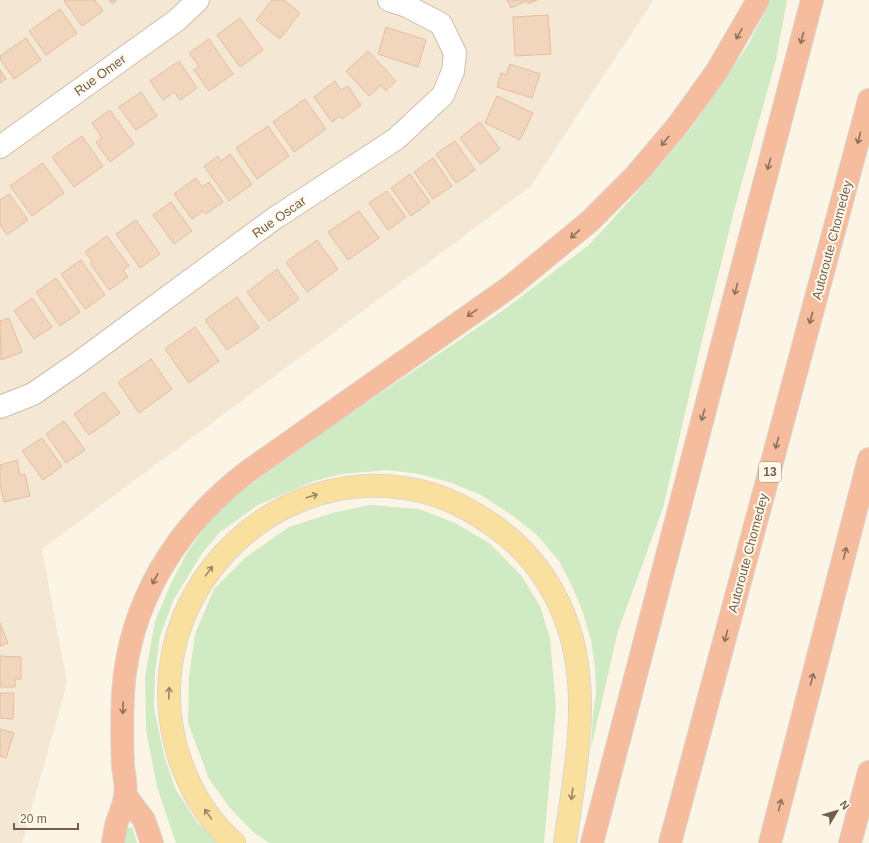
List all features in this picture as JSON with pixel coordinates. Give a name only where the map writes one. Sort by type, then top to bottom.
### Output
[{"type":"highway","points":[[113,843],[116,824],[125,795],[122,712],[128,652],[140,612],[154,581],[187,529],[215,498],[247,472],[511,286],[590,221],[635,176],[687,113],[717,71],[758,0]]},
{"type":"highway","points":[[592,843],[812,0]]},
{"type":"highway","name":"Autoroute Chomedey","points":[[670,843],[869,100]]},
{"type":"highway","points":[[770,843],[869,459]]},
{"type":"highway","points":[[850,843],[869,772]]},
{"type":"highway","points":[[125,795],[144,820],[152,843]]},
{"type":"main road","points":[[234,843],[214,822],[192,788],[184,772],[173,737],[168,700],[169,681],[171,663],[180,628],[195,594],[208,573],[228,549],[253,526],[283,508],[304,499],[334,491],[368,486],[420,491],[465,508],[495,527],[518,546],[540,571],[552,590],[564,615],[574,648],[579,681],[580,718],[577,755],[565,843]]},
{"type":"street","name":"Rue Omer","points":[[0,147],[177,20],[198,0]]},
{"type":"street","name":"Rue Oscar","points":[[0,407],[33,394],[78,363],[275,218],[396,139],[443,95],[453,71],[455,53],[441,24],[407,6],[389,0]]},
{"type":"shaded area","points":[[0,0],[654,0],[530,187],[42,549],[67,683],[22,843],[0,843]]},
{"type":"green space","points":[[771,0],[787,0],[776,60],[736,203],[663,508],[618,631],[591,749],[593,713],[596,694],[595,667],[591,640],[581,607],[570,582],[559,561],[537,535],[513,516],[481,495],[449,482],[419,474],[387,470],[342,474],[314,481],[258,505],[219,533],[201,555],[174,599],[160,636],[155,674],[154,708],[164,755],[175,788],[197,822],[217,843],[176,843],[157,787],[146,730],[145,677],[155,621],[172,581],[188,551],[205,527],[231,499],[325,431],[505,309],[590,244],[639,190],[690,130],[748,45]]},
{"type":"green space","points":[[370,505],[419,509],[455,523],[489,543],[521,575],[540,606],[550,638],[556,707],[544,843],[269,843],[252,831],[230,808],[209,779],[188,723],[189,676],[195,634],[214,589],[246,557],[289,527],[332,513]]},
{"type":"green space","points":[[132,827],[137,843],[124,843],[126,828]]},
{"type":"building","points":[[95,0],[103,11],[82,26],[64,1]]},
{"type":"building","points":[[109,0],[117,0],[112,4]]},
{"type":"building","points":[[272,0],[284,0],[300,13],[280,39],[256,20]]},
{"type":"building","points":[[507,0],[537,0],[528,4],[526,1],[511,8]]},
{"type":"building","points":[[60,9],[77,33],[46,55],[29,31]]},
{"type":"building","points":[[548,15],[551,54],[515,56],[513,17]]},
{"type":"building","points":[[240,18],[263,50],[240,67],[217,35]]},
{"type":"building","points":[[386,27],[426,40],[418,67],[378,54]]},
{"type":"building","points":[[26,38],[41,60],[14,79],[0,59],[0,56]]},
{"type":"building","points":[[209,39],[233,74],[209,91],[194,70],[199,66],[189,53]]},
{"type":"building","points":[[368,51],[396,81],[386,91],[381,85],[369,96],[346,71]]},
{"type":"building","points":[[179,61],[197,88],[180,100],[174,92],[163,100],[150,81]]},
{"type":"building","points":[[510,64],[540,74],[532,98],[497,87],[501,73],[506,75]]},
{"type":"building","points":[[0,70],[6,79],[0,83]]},
{"type":"building","points":[[335,81],[341,90],[348,86],[361,105],[342,119],[340,116],[332,122],[314,97]]},
{"type":"building","points":[[141,92],[157,116],[136,130],[119,107]]},
{"type":"building","points":[[497,96],[533,113],[520,140],[485,123]]},
{"type":"building","points":[[305,99],[326,129],[294,152],[273,122]]},
{"type":"building","points":[[110,110],[134,144],[110,162],[96,142],[102,138],[92,123]]},
{"type":"building","points":[[480,122],[500,149],[480,164],[460,138]]},
{"type":"building","points":[[268,126],[289,156],[257,179],[236,148]]},
{"type":"building","points":[[82,136],[103,166],[74,187],[52,157]]},
{"type":"building","points":[[455,141],[475,170],[456,183],[436,154]]},
{"type":"building","points":[[230,154],[252,184],[229,201],[204,166],[218,156],[221,161]]},
{"type":"building","points":[[433,158],[452,186],[433,199],[414,172]]},
{"type":"building","points":[[43,163],[64,193],[32,216],[10,186]]},
{"type":"building","points":[[410,174],[430,202],[411,216],[391,188]]},
{"type":"building","points":[[196,178],[202,187],[209,182],[223,202],[206,214],[203,211],[192,219],[174,194]]},
{"type":"building","points":[[387,191],[406,217],[388,230],[369,203]]},
{"type":"building","points":[[9,194],[28,220],[7,235],[0,225],[0,200]]},
{"type":"building","points":[[171,202],[192,231],[174,244],[153,215]]},
{"type":"building","points":[[359,211],[379,238],[348,260],[328,232]]},
{"type":"building","points":[[136,220],[160,254],[140,268],[116,234]]},
{"type":"building","points":[[107,236],[129,266],[123,270],[128,277],[109,290],[90,263],[92,261],[85,252]]},
{"type":"building","points":[[317,240],[338,269],[307,292],[286,262]]},
{"type":"building","points":[[81,260],[105,295],[85,309],[61,274]]},
{"type":"building","points":[[277,269],[299,299],[269,321],[247,292]]},
{"type":"building","points":[[56,278],[80,312],[60,326],[36,292]]},
{"type":"building","points":[[237,297],[259,328],[227,350],[205,320]]},
{"type":"building","points":[[32,298],[52,327],[34,339],[14,311]]},
{"type":"building","points":[[9,318],[22,352],[1,360],[0,321]]},
{"type":"building","points":[[195,327],[219,361],[189,383],[165,349]]},
{"type":"building","points":[[151,359],[172,389],[139,413],[118,382]]},
{"type":"building","points":[[104,392],[120,413],[89,435],[74,414]]},
{"type":"building","points":[[64,421],[85,450],[66,463],[46,434]]},
{"type":"building","points":[[42,438],[62,466],[43,480],[22,451]]},
{"type":"building","points":[[17,460],[20,475],[25,474],[30,496],[4,502],[0,485],[0,465]]},
{"type":"building","points":[[0,623],[8,643],[0,646]]},
{"type":"building","points":[[0,656],[21,657],[21,679],[15,679],[15,687],[0,687]]},
{"type":"building","points":[[0,693],[14,693],[13,719],[0,718]]},
{"type":"building","points":[[0,729],[14,733],[6,758],[0,756]]}]
